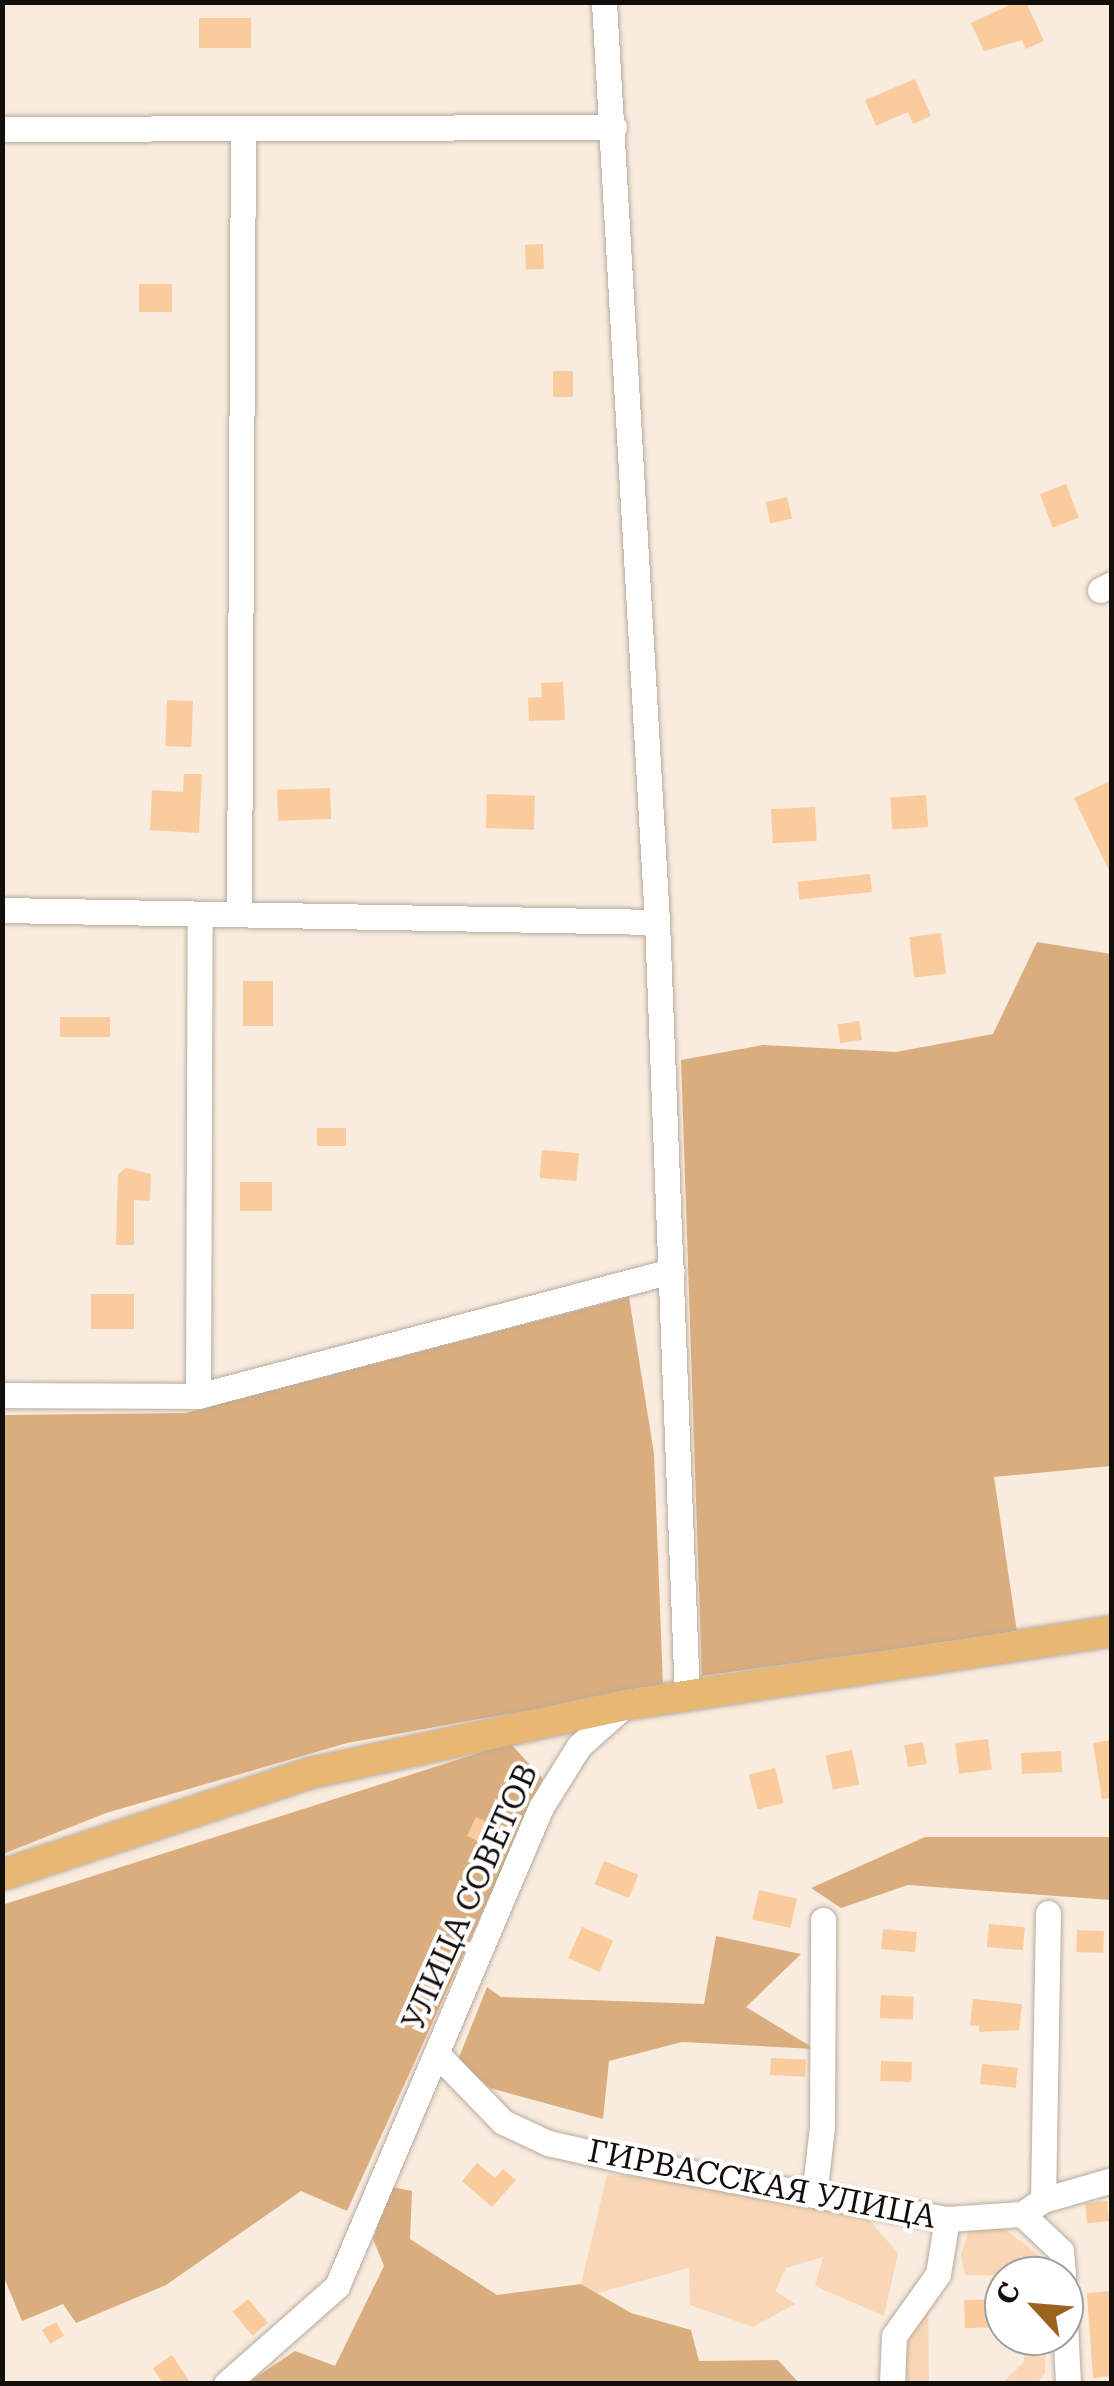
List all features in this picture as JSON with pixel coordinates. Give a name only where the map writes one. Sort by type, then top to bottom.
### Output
[{"type":"main road","points":[[2,1875],[311,1772],[626,1705],[1112,1632]]},
{"type":"street","points":[[604,2],[657,922],[687,1697]]},
{"type":"street","points":[[2,129],[614,127]]},
{"type":"street","points":[[239,913],[243,128]]},
{"type":"street","points":[[2,910],[657,922]]},
{"type":"street","points":[[198,1396],[200,914]]},
{"type":"street","points":[[2,1395],[198,1396],[672,1270]]},
{"type":"street","name":"УЛИЦА СОВЕТОВ","points":[[226,2384],[337,2286],[541,1807],[578,1746],[626,1705]]},
{"type":"street","points":[[1048,1912],[1032,2207],[1061,2256]]},
{"type":"street","points":[[814,2195],[822,2127],[823,1920]]},
{"type":"street","name":"ГИРВАССКАЯ УЛИЦА","points":[[438,2055],[503,2122],[548,2143],[814,2195],[947,2219],[1032,2207],[1112,2180]]},
{"type":"street","points":[[892,2384],[894,2336],[938,2274],[947,2219]]},
{"type":"street","points":[[1067,2356],[1068,2384]]},
{"type":"shaded area","points":[[1037,942],[1111,954],[1111,1466],[994,1477],[1017,1632],[702,1676],[681,1060],[763,1045],[896,1052],[993,1034]]},
{"type":"shaded area","points":[[629,1297],[654,1454],[663,1686],[347,1743],[106,1813],[3,1854],[3,1415],[186,1413]]},
{"type":"shaded area","points":[[510,1743],[543,1779],[347,2211],[301,2191],[166,2285],[76,2323],[63,2304],[22,2321],[3,2275],[2,1905]]},
{"type":"shaded area","points":[[925,1837],[1111,1837],[1111,1900],[908,1885],[841,1908],[811,1888]]},
{"type":"shaded area","points":[[716,1936],[801,1954],[746,2007],[815,2049],[682,2042],[609,2061],[603,2119],[490,2088],[458,2060],[487,1987],[501,1997],[704,2004]]},
{"type":"shaded area","points":[[607,2175],[715,2181],[862,2212],[898,2253],[884,2316],[815,2286],[823,2257],[786,2268],[775,2291],[795,2304],[753,2327],[690,2305],[689,2268],[597,2293],[581,2284]]},
{"type":"shaded area","points":[[392,2187],[412,2191],[410,2239],[497,2295],[581,2284],[631,2313],[691,2330],[699,2361],[778,2360],[799,2383],[246,2384],[295,2351],[335,2366],[384,2266],[373,2239]]},
{"type":"shaded area","points":[[998,2224],[1040,2256],[984,2256],[984,2275],[965,2275],[961,2255],[970,2226]]},
{"type":"shaded area","points":[[928,2309],[929,2383],[909,2383],[904,2373],[907,2328]]},
{"type":"shaded area","points":[[1024,2356],[1045,2356],[1045,2373],[1038,2383],[1002,2383],[1024,2362]]},
{"type":"building","points":[[1016,2],[1026,2],[1044,41],[1026,49],[1022,40],[984,51],[971,23]]},
{"type":"building","points":[[199,18],[251,18],[251,48],[199,48]]},
{"type":"building","points":[[915,79],[931,116],[913,124],[908,112],[876,126],[865,100]]},
{"type":"building","points":[[543,244],[544,269],[526,270],[525,245]]},
{"type":"building","points":[[139,284],[172,284],[172,312],[139,312]]},
{"type":"building","points":[[553,371],[573,371],[573,397],[553,397]]},
{"type":"building","points":[[1066,484],[1079,518],[1053,528],[1040,494]]},
{"type":"building","points":[[787,497],[792,518],[771,523],[766,502]]},
{"type":"building","points":[[563,682],[565,720],[529,721],[528,698],[542,697],[541,683]]},
{"type":"building","points":[[167,700],[193,701],[191,747],[165,746]]},
{"type":"building","points":[[184,774],[202,774],[199,833],[150,830],[152,790],[183,792]]},
{"type":"building","points":[[1112,780],[1112,877],[1074,798]]},
{"type":"building","points":[[330,788],[331,819],[278,821],[277,790]]},
{"type":"building","points":[[487,794],[535,796],[534,830],[486,828]]},
{"type":"building","points":[[926,795],[928,827],[892,829],[890,798]]},
{"type":"building","points":[[815,807],[817,841],[773,843],[771,809]]},
{"type":"building","points":[[870,874],[872,892],[799,900],[797,882]]},
{"type":"building","points":[[941,933],[946,974],[914,978],[909,937]]},
{"type":"building","points":[[243,981],[273,981],[273,1026],[243,1026]]},
{"type":"building","points":[[60,1017],[110,1017],[110,1037],[60,1037]]},
{"type":"building","points":[[859,1021],[862,1040],[840,1043],[837,1024]]},
{"type":"building","points":[[317,1128],[346,1128],[346,1146],[317,1146]]},
{"type":"building","points":[[542,1150],[579,1153],[576,1181],[540,1178]]},
{"type":"building","points":[[126,1168],[151,1174],[150,1201],[134,1200],[134,1245],[116,1245],[118,1174]]},
{"type":"building","points":[[240,1182],[272,1182],[272,1211],[240,1211]]},
{"type":"building","points":[[91,1294],[134,1294],[134,1329],[91,1329]]},
{"type":"building","points":[[988,1739],[992,1770],[959,1774],[955,1743]]},
{"type":"building","points":[[1112,1740],[1112,1798],[1102,1799],[1093,1743]]},
{"type":"building","points":[[923,1742],[927,1764],[908,1767],[904,1745]]},
{"type":"building","points":[[852,1750],[859,1784],[833,1790],[826,1756]]},
{"type":"building","points":[[1061,1751],[1062,1772],[1022,1774],[1021,1753]]},
{"type":"building","points":[[775,1768],[784,1803],[758,1809],[749,1775]]},
{"type":"building","points":[[476,1817],[497,1827],[488,1846],[467,1836]]},
{"type":"building","points":[[604,1861],[638,1875],[629,1898],[595,1884]]},
{"type":"building","points":[[759,1890],[797,1899],[790,1928],[752,1919]]},
{"type":"building","points":[[989,1924],[1025,1927],[1023,1950],[987,1947]]},
{"type":"building","points":[[582,1927],[613,1941],[599,1972],[568,1958]]},
{"type":"building","points":[[883,1929],[917,1932],[915,1952],[881,1949]]},
{"type":"building","points":[[1077,1930],[1104,1931],[1103,1953],[1076,1952]]},
{"type":"building","points":[[881,1995],[914,1997],[913,2020],[880,2018]]},
{"type":"building","points":[[973,1999],[1022,2004],[1019,2030],[979,2032],[979,2026],[970,2025]]},
{"type":"building","points":[[771,2058],[806,2060],[805,2077],[770,2075]]},
{"type":"building","points":[[881,2061],[912,2062],[911,2082],[880,2081]]},
{"type":"building","points":[[982,2064],[1018,2068],[1016,2088],[980,2084]]},
{"type":"building","points":[[477,2163],[495,2178],[503,2169],[516,2180],[492,2207],[462,2181]]},
{"type":"building","points":[[1107,2201],[1109,2221],[1087,2223],[1085,2203]]},
{"type":"building","points":[[1112,2291],[1112,2376],[1093,2378],[1087,2293]]},
{"type":"building","points":[[248,2299],[268,2323],[253,2336],[233,2312]]},
{"type":"building","points":[[964,2300],[984,2300],[984,2328],[965,2328]]},
{"type":"building","points":[[56,2322],[64,2336],[50,2344],[42,2330]]},
{"type":"building","points":[[172,2355],[191,2384],[163,2384],[153,2368]]}]
